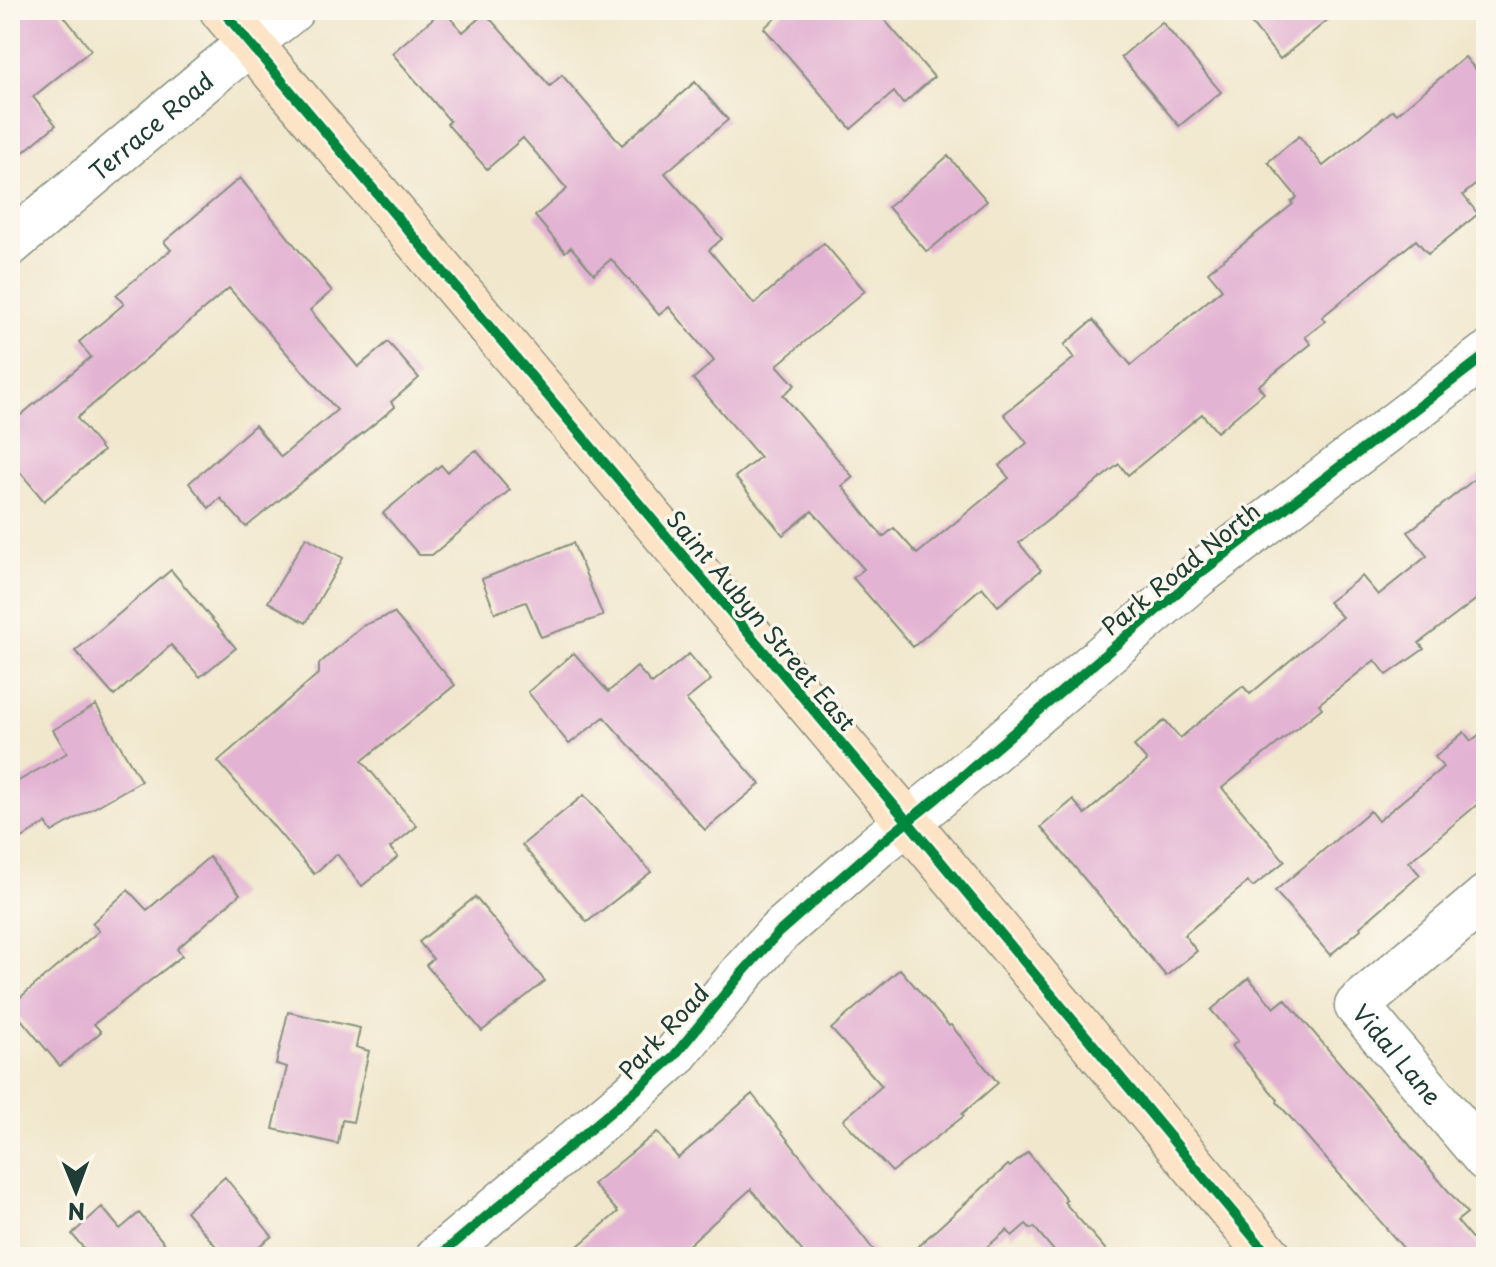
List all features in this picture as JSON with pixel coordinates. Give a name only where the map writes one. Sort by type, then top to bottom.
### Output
[{"type":"main road","name":"Saint Aubyn Street East","points":[[222,10],[908,822],[1270,1257]]},
{"type":"street","name":"Terrace Road","points":[[10,244],[292,10]]},
{"type":"street","name":"Park Road North","points":[[908,822],[1199,574],[1486,355]]},
{"type":"street","name":"Park Road","points":[[438,1257],[674,1056],[778,933],[908,822]]},
{"type":"street","name":"Vidal Lane","points":[[1486,897],[1357,1006],[1486,1159]]},
{"type":"building","points":[[27,10],[59,10],[91,50],[33,97],[56,125],[10,163],[10,25]]},
{"type":"building","points":[[443,10],[463,32],[485,13],[550,86],[562,75],[622,145],[695,82],[728,120],[665,173],[722,239],[709,250],[754,304],[824,243],[865,291],[777,365],[795,385],[783,395],[853,477],[842,486],[883,537],[894,528],[917,554],[1009,478],[999,466],[1027,443],[1004,414],[1074,358],[1064,345],[1093,320],[1131,365],[1222,289],[1208,272],[1293,204],[1291,202],[1297,197],[1268,162],[1299,136],[1323,166],[1393,110],[1397,114],[1465,57],[1486,82],[1486,176],[1463,195],[1478,214],[1428,254],[1416,240],[1322,317],[1326,321],[1305,337],[1311,344],[1258,386],[1264,393],[1217,432],[1202,414],[1128,475],[1119,464],[1019,543],[1041,570],[998,606],[982,587],[913,647],[853,578],[864,569],[812,511],[783,535],[735,477],[760,457],[693,379],[714,361],[669,307],[659,315],[611,259],[594,274],[571,247],[565,252],[535,216],[567,189],[523,138],[487,169],[447,124],[450,121],[392,53]]},
{"type":"building","points":[[784,10],[876,10],[934,77],[903,104],[894,92],[851,129],[764,28]]},
{"type":"building","points":[[1240,10],[1340,10],[1280,59]]},
{"type":"building","points":[[1162,22],[1221,92],[1179,126],[1121,57]]},
{"type":"building","points":[[948,156],[987,201],[927,252],[888,207]]},
{"type":"building","points":[[240,178],[332,291],[310,310],[358,367],[388,342],[419,378],[391,402],[395,407],[246,527],[220,498],[209,508],[189,483],[255,425],[281,457],[337,410],[229,288],[77,418],[103,451],[44,501],[10,460],[10,424],[91,357],[79,342],[124,304],[116,295],[171,250],[164,242]]},
{"type":"building","points":[[476,450],[510,490],[432,555],[419,555],[383,513],[441,465],[447,472]]},
{"type":"building","points":[[1486,470],[1486,592],[1419,643],[1424,649],[1387,675],[1375,660],[1319,704],[1322,708],[1222,788],[1285,861],[1253,887],[1248,882],[1184,935],[1197,951],[1166,976],[1041,827],[1073,800],[1085,814],[1147,761],[1134,746],[1165,720],[1180,738],[1243,686],[1250,694],[1342,617],[1328,602],[1362,576],[1378,595],[1427,556],[1408,532]]},
{"type":"building","points":[[306,537],[343,558],[306,623],[268,602]]},
{"type":"building","points":[[573,543],[603,616],[541,637],[526,602],[495,613],[482,579]]},
{"type":"building","points":[[171,570],[236,648],[200,677],[171,645],[114,696],[75,651]]},
{"type":"building","points":[[394,613],[455,685],[362,761],[417,826],[390,848],[398,857],[362,886],[337,854],[314,874],[218,761],[319,673],[319,664],[362,626]]},
{"type":"building","points":[[574,653],[608,692],[637,667],[652,684],[689,654],[711,680],[686,700],[760,784],[705,830],[604,717],[569,744],[528,692]]},
{"type":"building","points":[[96,705],[141,781],[52,832],[46,823],[22,838],[10,819],[10,786],[67,753],[53,730]]},
{"type":"building","points":[[1486,729],[1486,797],[1409,862],[1420,875],[1330,955],[1275,891],[1370,811],[1378,821],[1443,767],[1435,757],[1464,732],[1471,741]]},
{"type":"building","points":[[584,795],[651,872],[587,922],[522,845]]},
{"type":"building","points":[[209,857],[240,894],[177,949],[182,956],[94,1024],[101,1032],[60,1066],[10,1006],[99,931],[92,923],[128,890],[147,910]]},
{"type":"building","points":[[475,897],[545,981],[482,1031],[426,965],[433,959],[419,942]]},
{"type":"building","points":[[900,969],[998,1083],[962,1114],[964,1116],[892,1172],[843,1120],[882,1086],[831,1029]]},
{"type":"building","points":[[1249,978],[1274,1008],[1285,999],[1385,1116],[1467,1213],[1457,1221],[1486,1257],[1411,1257],[1277,1102],[1232,1046],[1238,1041],[1211,1010]]},
{"type":"building","points":[[288,1012],[360,1028],[356,1047],[369,1051],[353,1122],[342,1120],[338,1144],[273,1129],[287,1067],[276,1064]]},
{"type":"building","points":[[752,1094],[879,1257],[807,1257],[751,1189],[675,1257],[565,1257],[618,1212],[593,1184],[657,1132],[678,1158]]},
{"type":"building","points":[[1028,1152],[1067,1200],[1064,1202],[1112,1257],[1059,1257],[1034,1227],[1031,1229],[1026,1224],[1012,1236],[1007,1230],[975,1257],[906,1257],[1008,1165],[1010,1167]]},
{"type":"building","points":[[225,1177],[272,1236],[245,1257],[225,1257],[186,1211]]},
{"type":"building","points":[[102,1207],[120,1229],[139,1213],[176,1257],[87,1257],[89,1255],[72,1234]]},
{"type":"cycle path","points":[[222,10],[908,822],[1270,1257]]},
{"type":"cycle path","points":[[438,1257],[674,1056],[778,933],[877,846],[1199,574],[1486,355]]}]
